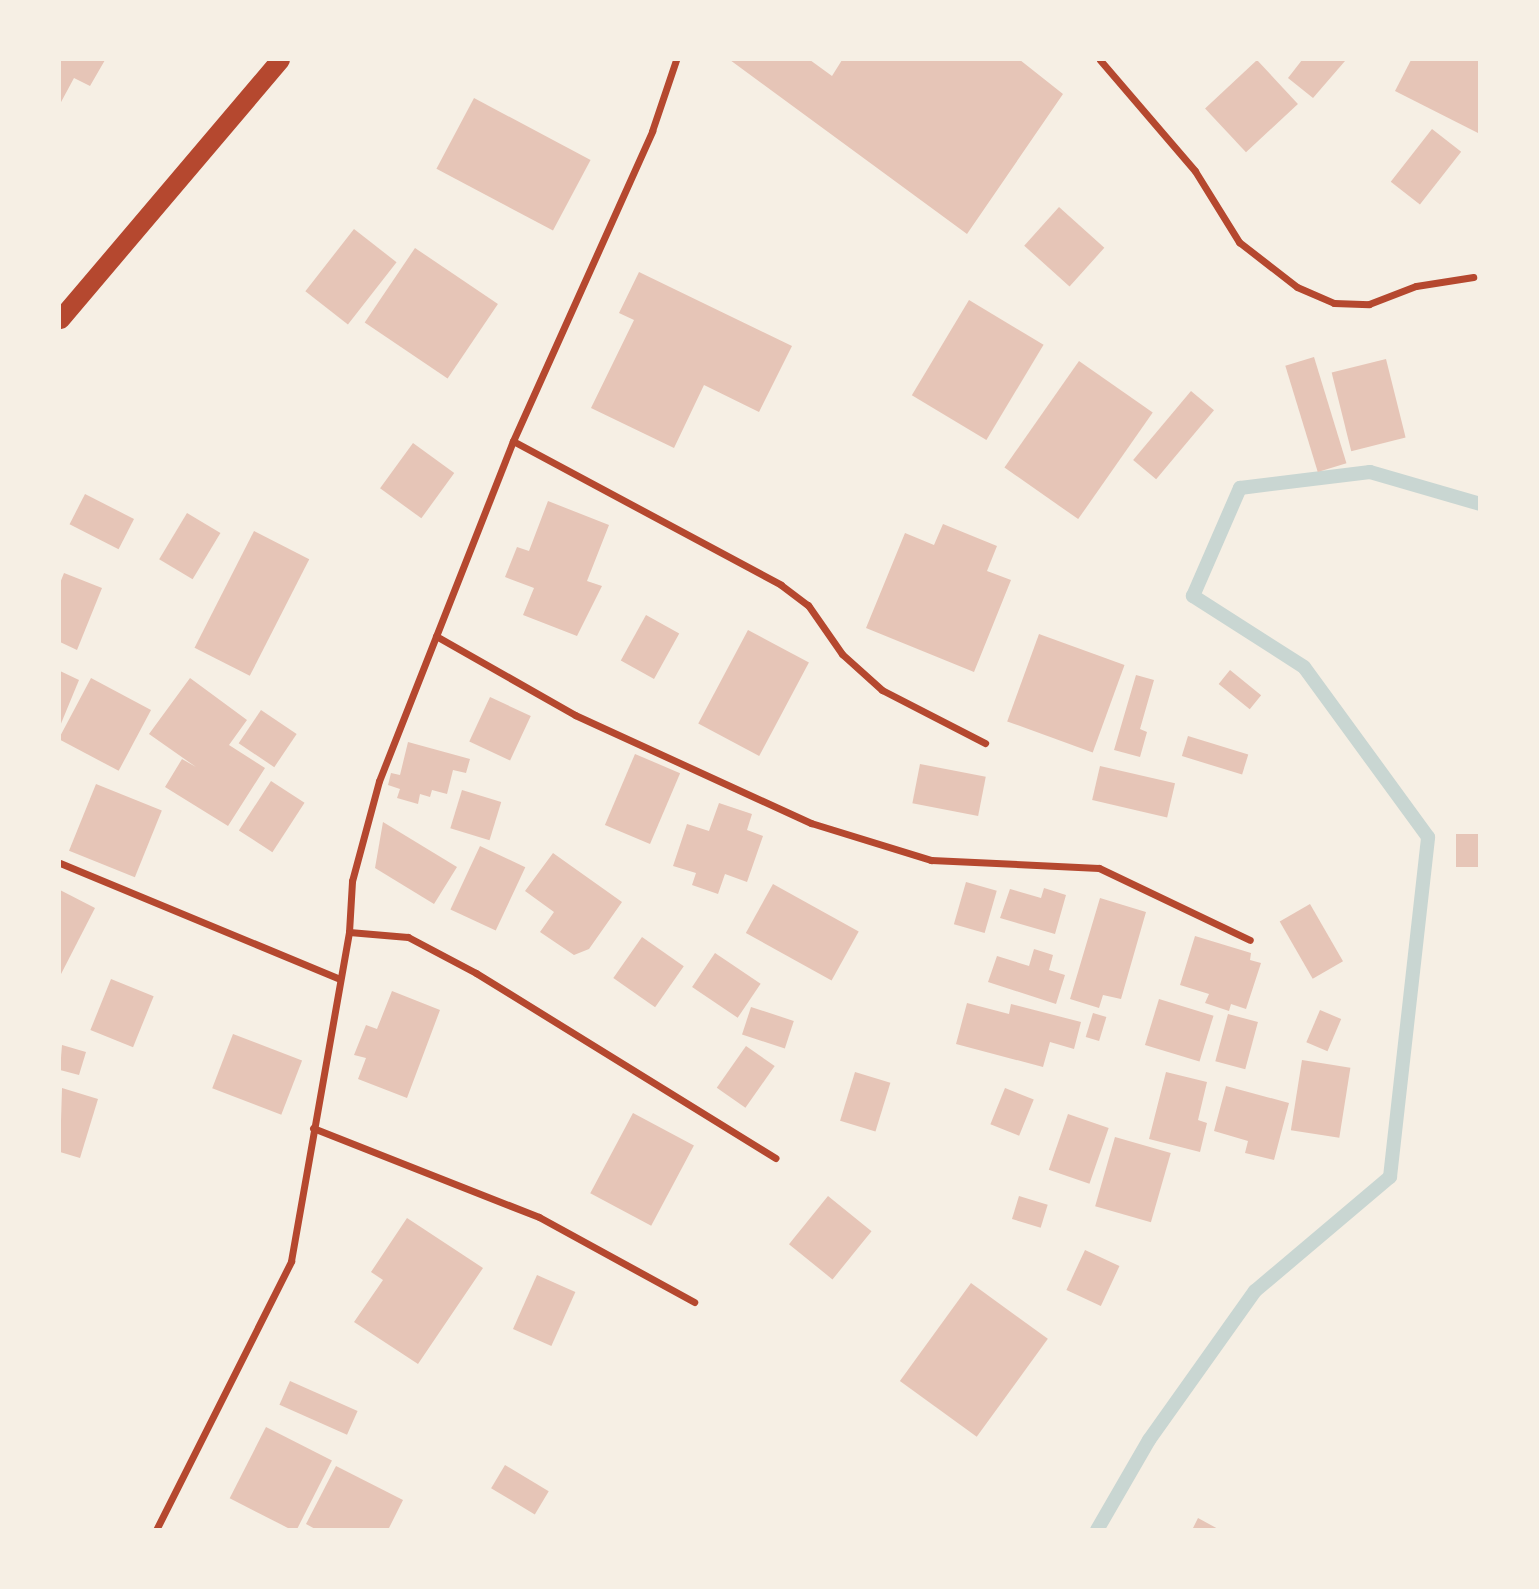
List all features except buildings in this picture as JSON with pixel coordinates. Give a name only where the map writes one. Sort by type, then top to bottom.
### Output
[{"type":"highway","points":[[60,319],[280,60]]},
{"type":"street","points":[[156,1530],[291,1261],[349,932],[352,881],[379,781],[513,442],[652,131],[676,60]]},
{"type":"street","points":[[1100,60],[1195,170],[1239,242],[1297,287],[1334,303],[1369,304],[1416,286],[1473,277]]},
{"type":"street","points":[[513,442],[781,585],[808,605],[842,653],[882,690],[985,743]]},
{"type":"street","points":[[436,636],[575,715],[810,823],[931,860],[1099,867],[1250,940]]},
{"type":"street","points":[[60,863],[340,979]]},
{"type":"street","points":[[349,932],[408,937],[776,1157]]},
{"type":"street","points":[[313,1128],[538,1217],[694,1302]]},
{"type":"waterway","points":[[1097,1530],[1149,1440],[1255,1291],[1390,1177],[1428,837],[1304,667],[1193,596],[1240,488],[1370,472],[1480,504]]}]
